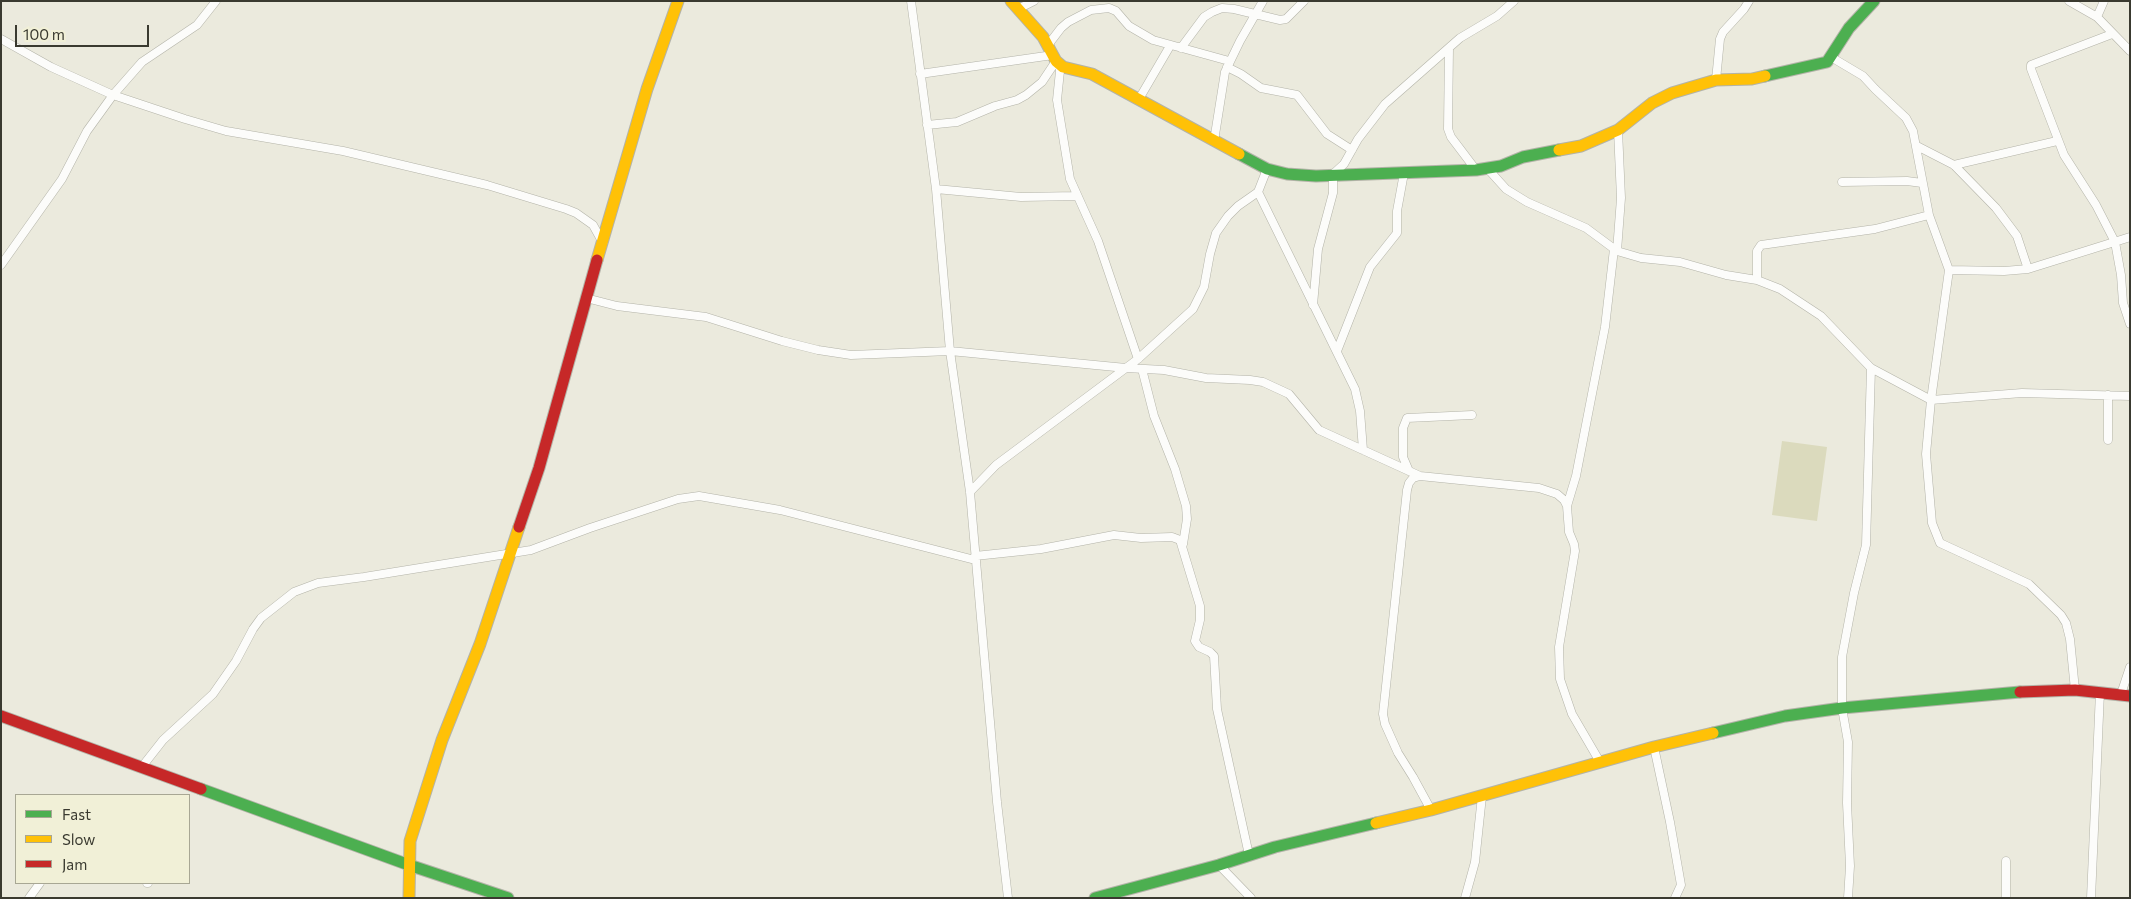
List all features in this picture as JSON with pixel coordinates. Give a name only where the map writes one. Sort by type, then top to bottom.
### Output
[{"type":"street","points":[[1,265],[62,179],[87,131],[113,95],[142,62],[198,25],[216,1]]},
{"type":"street","points":[[409,898],[410,841],[442,740],[480,644],[512,554],[539,468],[571,348],[648,89],[678,1]]},
{"type":"street","points":[[911,1],[936,189],[950,351],[970,492],[1008,898]]},
{"type":"street","points":[[1034,1],[1014,5],[1054,56],[1092,74],[1268,169],[1287,174],[1482,169],[1501,166],[1523,157],[1581,146],[1618,130],[1661,98],[1701,83],[1716,80],[1760,78],[1793,69],[1820,65],[1831,57],[1849,28],[1874,1]]},
{"type":"street","points":[[1214,141],[1222,84],[1228,64],[1263,1]]},
{"type":"street","points":[[1181,48],[1204,17],[1222,8],[1273,19],[1286,19],[1304,1]]},
{"type":"street","points":[[1313,305],[1318,249],[1332,198],[1333,174],[1344,164],[1366,128],[1385,104],[1449,48],[1472,30],[1497,16],[1514,1]]},
{"type":"street","points":[[1716,80],[1720,39],[1723,32],[1749,1]]},
{"type":"street","points":[[2068,1],[2097,16],[2130,51]]},
{"type":"street","points":[[2097,16],[2104,1]]},
{"type":"street","points":[[927,125],[957,122],[995,106],[1026,96],[1042,82],[1054,56],[1061,28],[1068,22],[1091,10],[1100,8],[1116,11],[1129,26],[1153,40],[1228,64],[1261,88],[1297,95],[1327,134],[1352,150]]},
{"type":"street","points":[[2112,34],[2031,65],[2036,86],[2064,155],[2096,205],[2115,242],[2124,303],[2130,324]]},
{"type":"street","points":[[1,39],[51,66],[113,95],[226,131],[343,151],[487,185],[566,209],[586,219],[593,225],[603,244]]},
{"type":"street","points":[[1139,100],[1170,46]]},
{"type":"street","points":[[1449,48],[1448,129],[1451,137],[1482,169],[1506,189],[1546,212],[1586,228],[1616,250],[1641,258],[1680,262],[1726,276],[1757,280],[1780,289],[1821,316],[1870,368],[1931,400],[2022,393],[2130,396]]},
{"type":"street","points":[[920,74],[1054,56]]},
{"type":"street","points":[[1054,56],[1058,108],[1070,179],[1098,241],[1138,359]]},
{"type":"street","points":[[1831,57],[1858,71],[1906,118],[1913,131],[1917,146],[1929,215],[1949,270],[1931,400],[1926,454],[1932,523],[1940,543],[2029,584],[2061,615],[2066,624],[2070,640],[2075,690]]},
{"type":"street","points":[[1600,762],[1572,714],[1560,679],[1559,648],[1575,551],[1569,532],[1567,506],[1576,476],[1605,327],[1622,198],[1618,130]]},
{"type":"street","points":[[1954,165],[2058,141]]},
{"type":"street","points":[[1917,146],[1954,165],[2003,216],[2017,236],[2028,269]]},
{"type":"street","points":[[970,492],[996,464],[1138,359],[1193,309],[1204,287],[1216,233],[1238,206],[1258,192],[1268,169]]},
{"type":"street","points":[[1337,351],[1353,306],[1370,267],[1397,234],[1397,210],[1404,172]]},
{"type":"street","points":[[1842,182],[1907,181],[1922,183]]},
{"type":"street","points":[[936,189],[1021,197],[1077,196]]},
{"type":"street","points":[[1258,192],[1337,351],[1359,401],[1363,450]]},
{"type":"street","points":[[586,219],[601,220],[611,214]]},
{"type":"street","points":[[1757,280],[1757,251],[1761,245],[1875,229],[1929,215]]},
{"type":"street","points":[[1949,270],[2004,271],[2028,269],[2130,237]]},
{"type":"street","points":[[586,298],[625,308],[706,317],[818,350],[856,355],[950,351],[1164,370],[1206,378],[1250,380],[1274,385],[1295,399],[1319,430],[1410,472],[1420,476],[1539,488],[1557,494],[1567,506]]},
{"type":"street","points":[[1848,898],[1850,866],[1847,803],[1848,742],[1842,708],[1842,657],[1852,602],[1866,546],[1870,368]]},
{"type":"street","points":[[1142,369],[1154,416],[1175,469],[1186,506],[1187,519],[1183,544],[1200,606],[1200,620],[1195,641],[1199,648],[1210,652],[1214,656],[1217,709],[1249,855]]},
{"type":"street","points":[[2108,395],[2108,440]]},
{"type":"street","points":[[1410,472],[1403,457],[1403,428],[1407,418],[1472,415]]},
{"type":"street","points":[[1420,476],[1413,478],[1407,490],[1383,714],[1385,724],[1398,753],[1431,810]]},
{"type":"street","points":[[141,768],[163,740],[213,694],[236,661],[256,623],[272,608],[294,592],[318,582],[364,577],[512,554],[541,547],[579,532],[678,499],[699,496],[780,510],[975,558],[1041,549],[1114,535],[1141,538],[1177,538],[1183,544]]},
{"type":"street","points":[[1096,898],[1219,865],[1275,847],[1431,810],[1654,746],[1785,716],[1842,708],[1972,695],[2075,690],[2125,695],[2130,667]]},
{"type":"street","points":[[2091,898],[2100,692]]},
{"type":"street","points":[[1,716],[410,865],[508,898]]},
{"type":"street","points":[[1654,746],[1681,885],[1675,898]]},
{"type":"street","points":[[1465,898],[1474,862],[1482,796]]},
{"type":"street","points":[[2006,862],[2006,898]]},
{"type":"street","points":[[1219,865],[1251,898]]},
{"type":"street","points":[[29,898],[39,884]]},
{"type":"green space","points":[[1782,441],[1827,447],[1817,521],[1772,515]]},
{"type":"traffic: fast","points":[[1765,76],[1827,62],[1849,28],[1874,1]]},
{"type":"traffic: fast","points":[[1239,154],[1267,169],[1287,174],[1316,176],[1476,170],[1501,166],[1523,157],[1559,150]]},
{"type":"traffic: fast","points":[[1713,733],[1785,716],[1842,708],[2020,692]]},
{"type":"traffic: fast","points":[[201,789],[409,865],[508,898]]},
{"type":"traffic: fast","points":[[1095,898],[1219,865],[1275,847],[1376,823]]},
{"type":"traffic: slow","points":[[597,260],[647,89],[678,1]]},
{"type":"traffic: slow","points":[[1011,1],[1043,37],[1056,61],[1063,67],[1092,74],[1239,154]]},
{"type":"traffic: slow","points":[[1559,150],[1581,146],[1618,130],[1652,103],[1672,93],[1716,80],[1752,79],[1765,76]]},
{"type":"traffic: slow","points":[[409,898],[410,841],[442,740],[480,644],[519,527]]},
{"type":"traffic: slow","points":[[1376,823],[1431,810],[1654,747],[1713,733]]},
{"type":"traffic: jam","points":[[519,527],[539,468],[597,260]]},
{"type":"traffic: jam","points":[[2020,692],[2075,690],[2130,696]]},
{"type":"traffic: jam","points":[[1,716],[201,789]]}]
